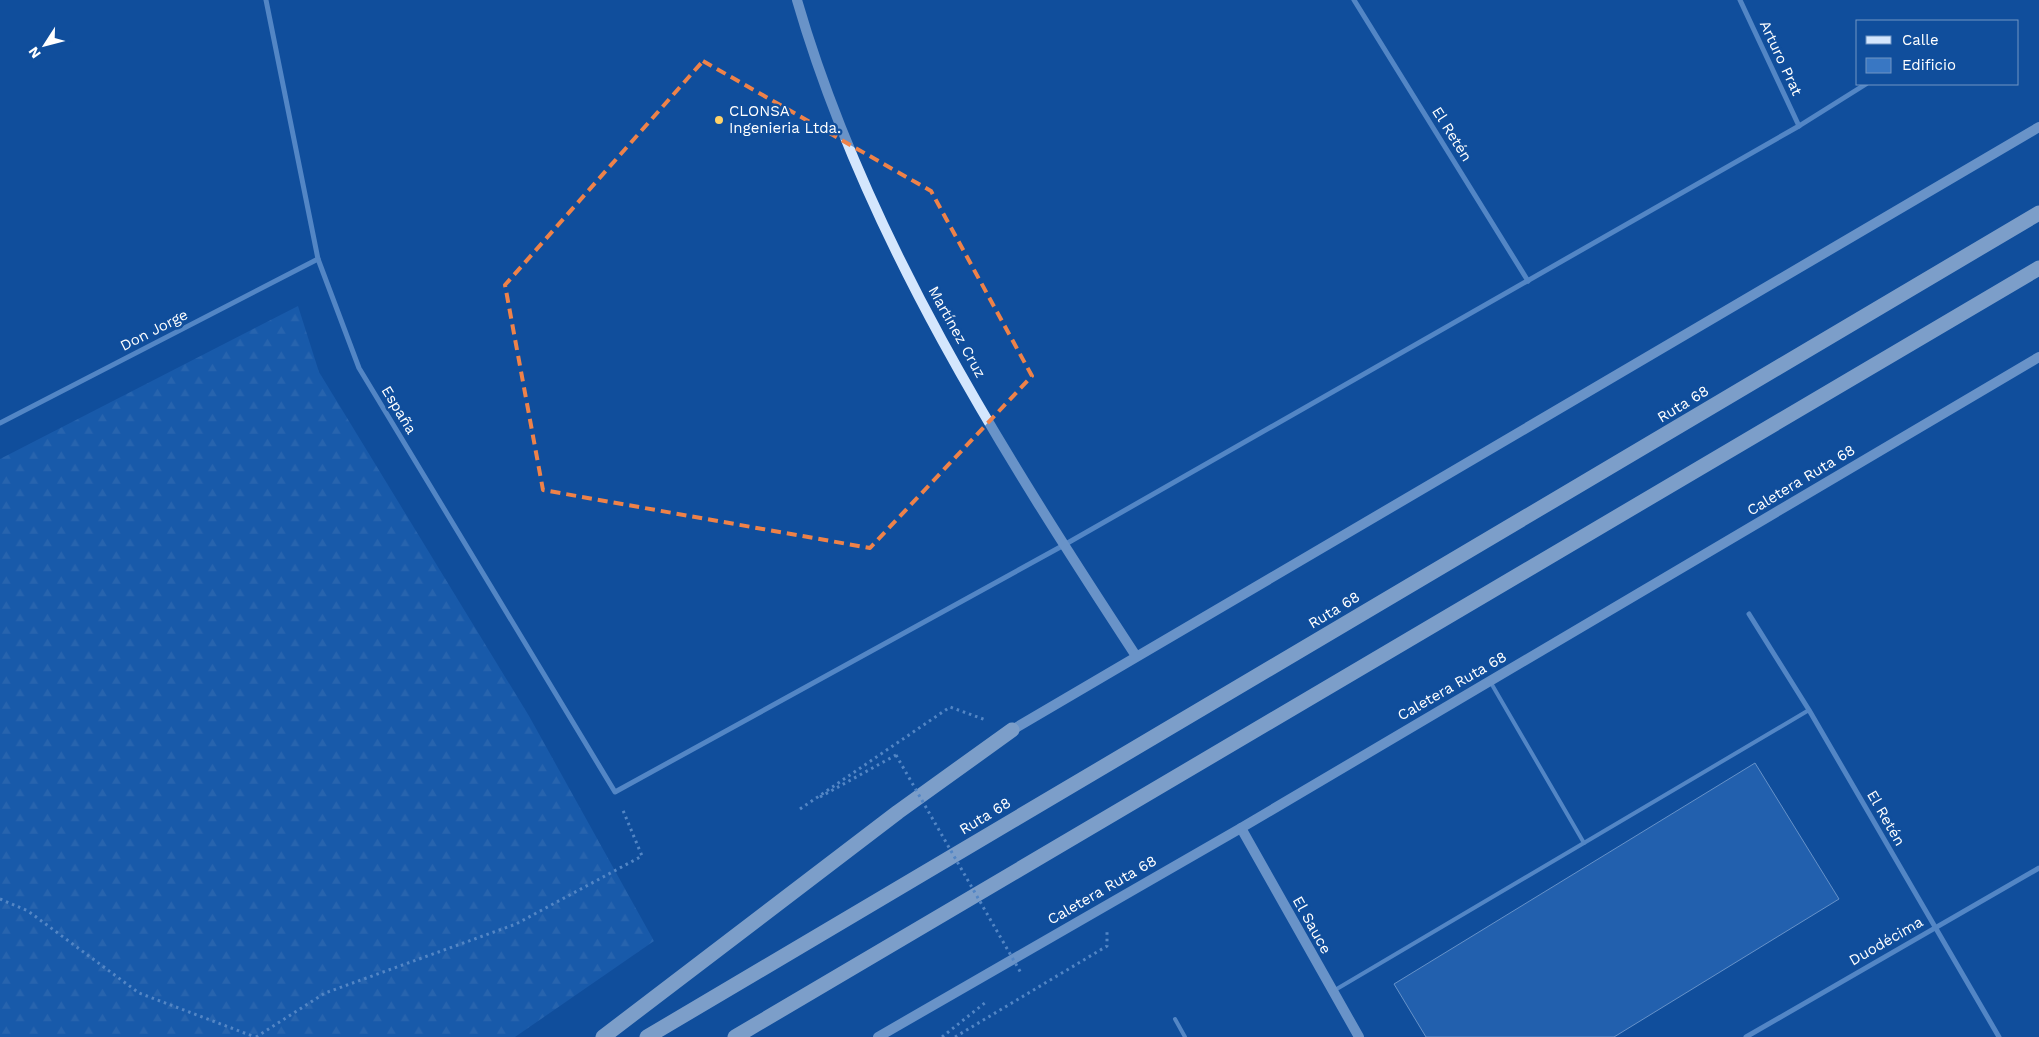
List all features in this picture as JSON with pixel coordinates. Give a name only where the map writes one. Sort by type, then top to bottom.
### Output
[{"type":"highway","name":"Ruta 68","points":[[647,1037],[2039,213]]},
{"type":"highway","points":[[735,1037],[2039,268]]},
{"type":"highway","points":[[603,1037],[890,818],[1012,730]]},
{"type":"main road","name":"Martínez Cruz","points":[[797,0],[829,95],[861,174],[896,252],[936,328],[1064,546],[1136,656]]},
{"type":"main road","points":[[1012,730],[2039,127]]},
{"type":"main road","name":"Caletera Ruta 68","points":[[878,1037],[1240,828],[2039,358]]},
{"type":"main road","name":"El Sauce","points":[[1240,828],[1359,1037]]},
{"type":"street","name":"España","points":[[266,0],[318,259],[359,368],[615,792]]},
{"type":"street","name":"El Retén","points":[[1354,0],[1528,281]]},
{"type":"street","name":"Arturo Prat","points":[[1740,0],[1798,126]]},
{"type":"street","points":[[615,792],[1064,546],[1798,126],[1864,85]]},
{"type":"street","name":"Don Jorge","points":[[0,423],[318,259]]},
{"type":"street","name":"El Retén","points":[[1749,614],[1809,710],[1999,1037]]},
{"type":"street","name":"Duodécima","points":[[1746,1037],[2039,868]]},
{"type":"lane","points":[[1490,681],[1584,843]]},
{"type":"lane","points":[[1332,992],[1809,710]]},
{"type":"lane","points":[[1175,1019],[1185,1037]]},
{"type":"path","points":[[1012,730],[950,707],[800,809],[896,755],[1021,973],[1014,979]]},
{"type":"path","points":[[0,900],[28,911],[139,994],[255,1037],[325,993],[516,924],[642,856],[615,792]]},
{"type":"path","points":[[955,1037],[1107,946],[1108,904]]},
{"type":"path","points":[[942,1037],[992,996]]},
{"type":"highlighted area","points":[[703,61],[931,191],[1032,376],[870,548],[543,490],[505,285]]},
{"type":"green space","points":[[298,306],[319,372],[529,716],[654,941],[515,1037],[0,1037],[0,459]]},
{"type":"building","points":[[1755,763],[1839,899],[1614,1037],[1426,1037],[1394,984]]},
{"type":"place","name":"CLONSA Ingenieria Ltda.","points":[[719,120]]}]
